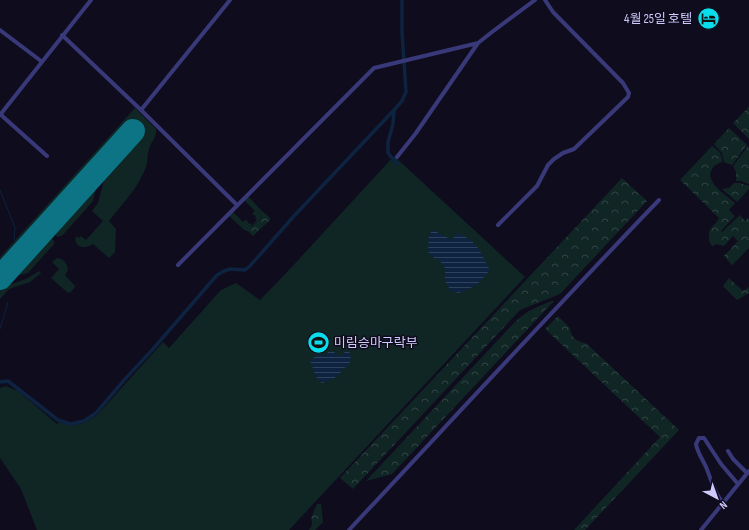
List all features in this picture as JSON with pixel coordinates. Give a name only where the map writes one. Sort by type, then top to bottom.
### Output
[{"type":"street","points":[[47,156],[0,114],[91,0]]},
{"type":"street","points":[[141,110],[230,0]]},
{"type":"street","points":[[397,157],[416,133],[478,43],[535,0]]},
{"type":"street","points":[[498,226],[537,186],[548,165],[562,153],[574,149],[628,97],[629,93],[623,83],[557,17],[545,0]]},
{"type":"street","points":[[0,30],[41,61]]},
{"type":"street","points":[[62,35],[141,110],[237,205]]},
{"type":"street","points":[[178,265],[374,68],[478,43]]},
{"type":"street","points":[[349,530],[569,294],[659,200]]},
{"type":"street","points":[[723,503],[714,488],[706,466],[696,447],[699,438],[704,438],[721,464],[738,484]]},
{"type":"street","points":[[701,530],[748,472],[733,459],[728,451]]},
{"type":"green space","points":[[749,107],[749,139],[733,123]]},
{"type":"green space","points":[[135,108],[156,129],[156,132],[149,149],[147,165],[143,174],[130,195],[109,221],[116,229],[115,252],[109,258],[93,244],[87,247],[78,245],[76,243],[76,236],[79,238],[81,236],[86,240],[103,221],[92,211],[98,203],[107,168],[138,134],[130,126],[0,269],[0,257]]},
{"type":"green space","points":[[729,128],[747,145],[732,165],[724,162],[722,153],[714,144]]},
{"type":"green space","points":[[712,146],[720,152],[722,162],[716,164],[712,169],[710,174],[711,179],[717,188],[735,203],[729,210],[735,216],[721,231],[722,232],[740,215],[745,221],[748,218],[749,219],[749,248],[732,265],[724,256],[738,241],[733,236],[724,246],[716,244],[713,246],[710,243],[710,231],[719,218],[680,180]]},
{"type":"green space","points":[[748,146],[749,184],[736,181],[736,172],[733,166]]},
{"type":"green space","name":"미림승마구락부","points":[[394,156],[525,277],[289,530],[37,530],[21,489],[0,458],[0,388],[6,386],[18,391],[57,424],[59,422],[70,425],[84,423],[98,414],[163,342],[169,348],[221,290],[236,283],[260,300]]},
{"type":"green space","points":[[622,178],[647,201],[560,294],[520,310],[353,489],[340,478]]},
{"type":"green space","points":[[93,183],[97,184],[93,201],[63,235],[58,237],[53,233],[52,228]]},
{"type":"green space","points":[[734,183],[749,186],[749,189],[737,202],[722,189],[729,188]]},
{"type":"green space","points":[[248,196],[260,209],[262,218],[250,227],[245,223],[241,227],[229,216],[233,212],[243,222],[246,219],[249,224],[250,223],[252,225],[257,220],[255,218],[256,216],[252,214],[255,211],[244,200]]},
{"type":"green space","points":[[260,209],[271,219],[253,236],[241,227],[245,223],[251,227],[262,218]]},
{"type":"green space","points":[[48,236],[52,238],[55,243],[28,273],[11,277],[11,274],[45,237]]},
{"type":"green space","points":[[57,258],[63,260],[67,265],[68,270],[65,275],[75,286],[71,292],[68,293],[51,278],[59,269],[52,262]]},
{"type":"green space","points":[[39,271],[41,273],[30,282],[9,289],[0,299],[0,288],[26,279]]},
{"type":"green space","points":[[729,278],[743,291],[749,287],[749,293],[737,300],[723,286]]},
{"type":"green space","points":[[552,301],[553,302],[392,474],[366,481],[514,323],[523,315]]},
{"type":"green space","points":[[558,316],[570,328],[575,339],[587,344],[679,430],[585,530],[574,530],[660,437],[545,329]]},
{"type":"green space","points":[[317,504],[321,504],[323,522],[315,530],[309,530],[312,524],[311,518]]},
{"type":"water","points":[[433,230],[450,239],[453,239],[456,233],[469,239],[478,247],[490,270],[477,285],[459,293],[451,291],[445,281],[445,268],[440,261],[431,256],[428,251],[429,235]]},
{"type":"water","points":[[347,350],[350,353],[351,359],[348,366],[342,369],[340,374],[333,379],[322,383],[319,381],[310,361],[317,355],[326,355],[329,351],[334,352],[340,357]]},
{"type":"waterway","points":[[397,164],[388,153],[388,142],[393,124],[394,110],[402,101],[406,92],[402,32],[402,0]]},
{"type":"waterway","points":[[0,382],[8,381],[58,420],[71,424],[84,421],[96,413],[217,275],[230,269],[245,270],[250,266],[294,216],[394,110]]},
{"type":"waterway","points":[[0,190],[15,228],[14,240]]},
{"type":"waterway","points":[[0,329],[8,302]]},
{"type":"runway","points":[[0,278],[133,131]]},
{"type":"place","name":"4월 25일 호텔","points":[[708,19]]},
{"type":"place","name":"미림승마구락부","points":[[318,343]]}]
